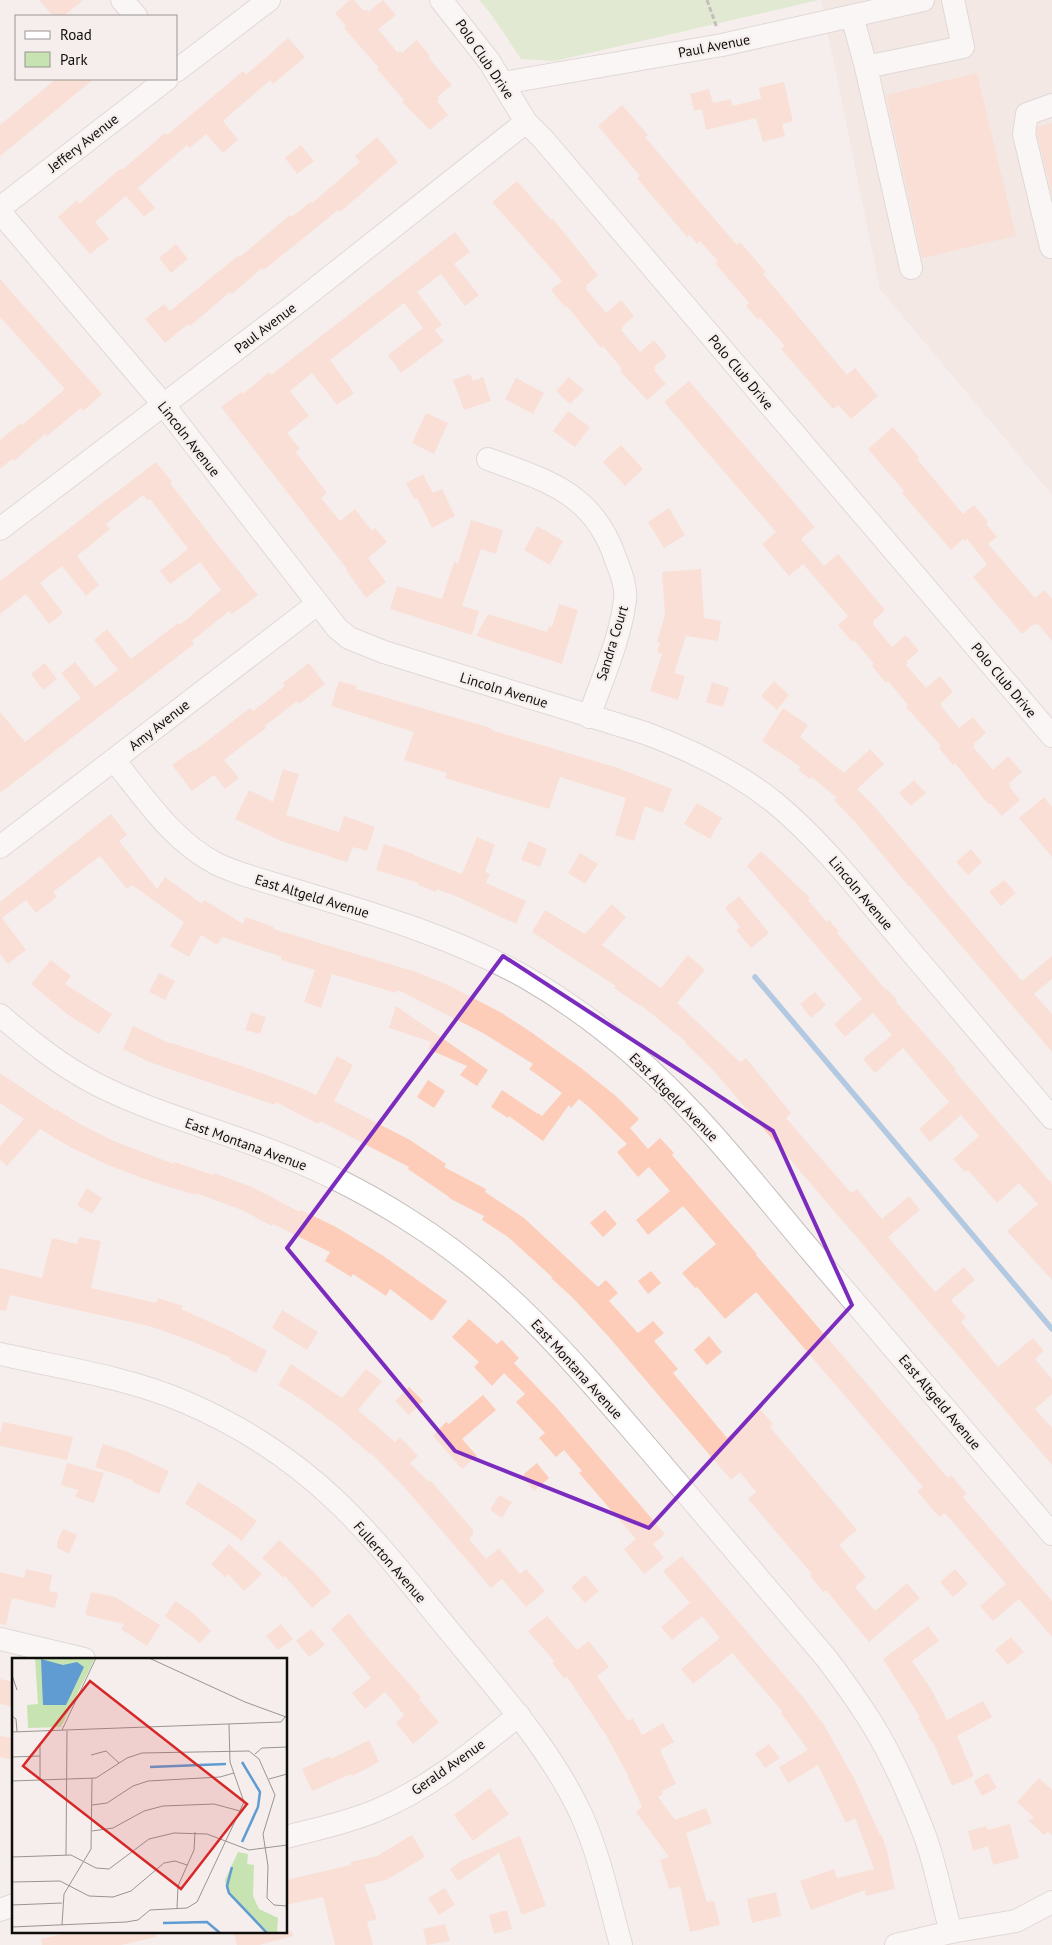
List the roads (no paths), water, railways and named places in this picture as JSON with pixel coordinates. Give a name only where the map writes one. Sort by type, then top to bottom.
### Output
[{"type":"street","points":[[122,0],[135,15]]},
{"type":"street","name":"Jeffery Avenue","points":[[178,68],[270,0]]},
{"type":"street","name":"Polo Club Drive","points":[[441,0],[489,61],[526,122],[1052,736]]},
{"type":"street","name":"Paul Avenue","points":[[503,83],[722,45],[922,0]]},
{"type":"street","points":[[866,67],[963,47],[953,0]]},
{"type":"street","points":[[852,16],[866,67],[911,268]]},
{"type":"street","name":"Jeffery Avenue","points":[[0,208],[162,80]]},
{"type":"street","points":[[1051,247],[1024,134],[1027,114],[1052,105]]},
{"type":"street","name":"Paul Avenue","points":[[0,529],[292,307],[526,122]]},
{"type":"street","name":"Lincoln Avenue","points":[[0,212],[163,404],[337,628],[349,638],[384,652],[645,733],[704,757],[747,783],[781,808],[824,849],[1052,1118]]},
{"type":"street","name":"Sandra Court","points":[[488,459],[541,478],[569,492],[599,522],[611,542],[621,573],[626,598],[619,631],[589,717]]},
{"type":"street","name":"Amy Avenue","points":[[0,847],[317,604]]},
{"type":"street","name":"East Altgeld Avenue","points":[[114,760],[166,824],[186,843],[217,864],[242,874],[446,939],[498,963],[562,1001],[630,1052],[697,1116],[1052,1534]]},
{"type":"street","name":"East Montana Avenue","points":[[0,1015],[60,1063],[128,1100],[260,1146],[297,1161],[377,1201],[410,1221],[468,1262],[526,1313],[579,1368],[827,1659],[871,1722],[890,1756],[925,1837],[951,1932]]},
{"type":"street","name":"Fullerton Avenue","points":[[0,1354],[157,1391],[186,1402],[243,1432],[280,1457],[319,1486],[347,1512],[519,1715],[553,1762],[581,1814],[595,1851],[622,1945]]},
{"type":"street","points":[[0,1639],[80,1658]]},
{"type":"street","name":"Gerald Avenue","points":[[288,1835],[357,1818],[413,1793],[449,1770],[519,1715]]},
{"type":"street","points":[[896,1945],[951,1932],[1016,1921],[1052,1902]]},
{"type":"street","points":[[0,1910],[12,1906]]},
{"type":"waterway","points":[[755,977],[1052,1329]]}]
